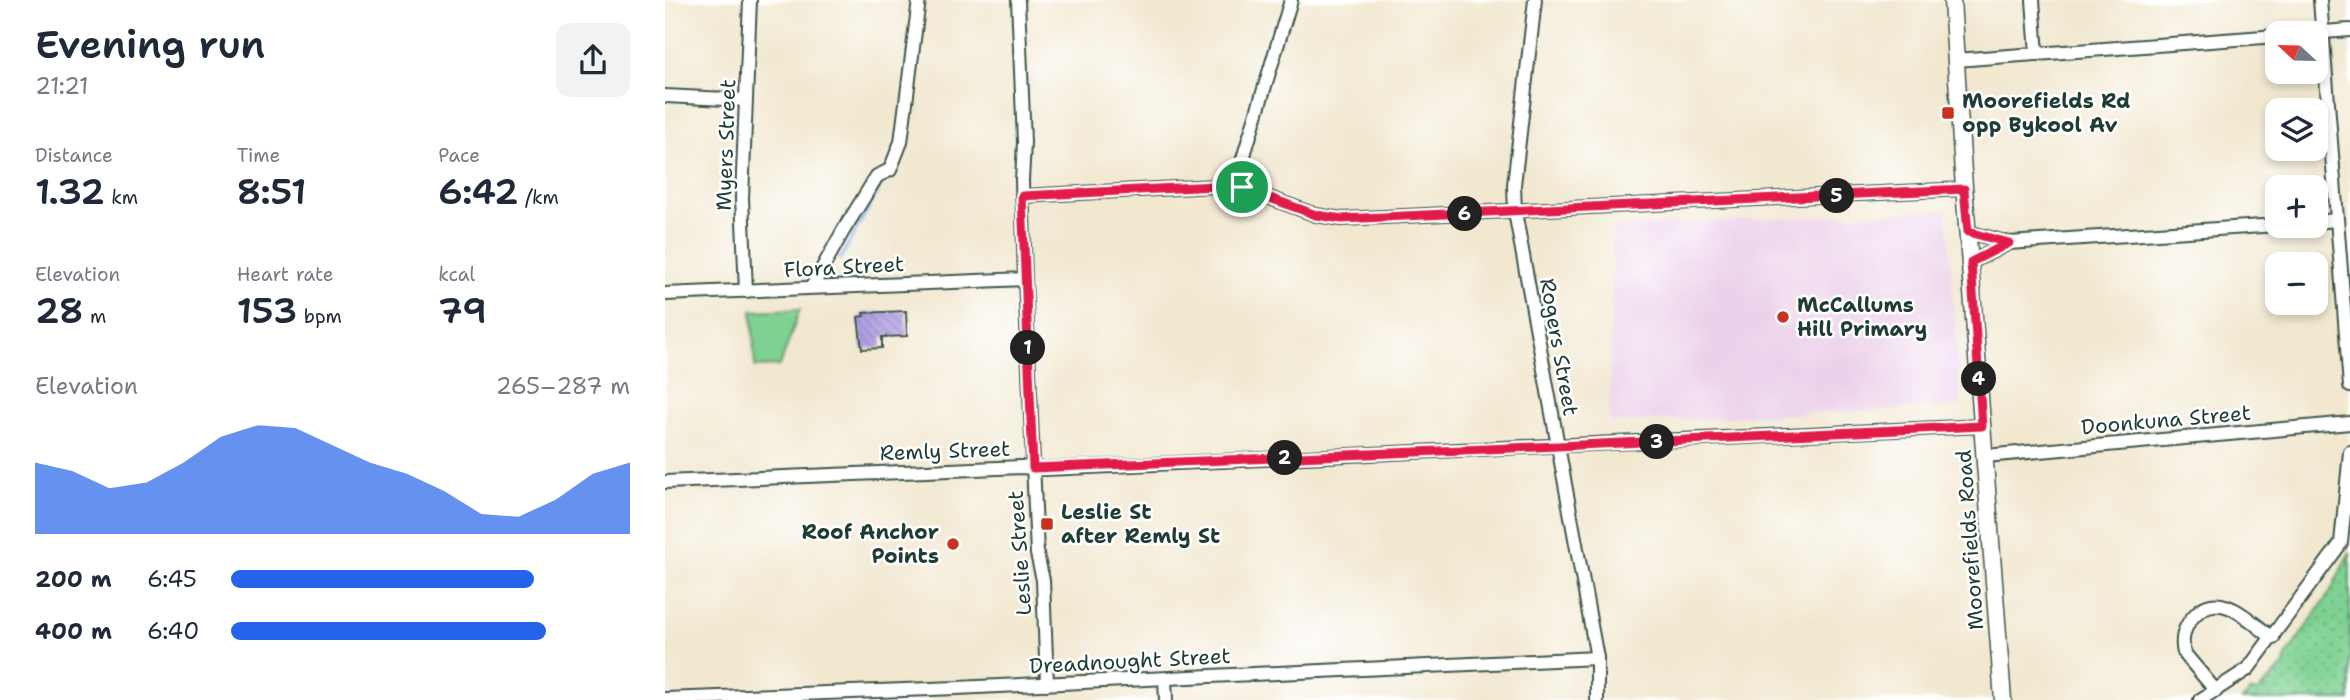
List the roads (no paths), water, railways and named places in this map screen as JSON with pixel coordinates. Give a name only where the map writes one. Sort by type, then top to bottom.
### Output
[{"type":"main road","name":"Moorefields Road","points":[[1952,0],[2003,700]]},
{"type":"street","name":"Myers Street","points":[[746,291],[742,198],[751,0]]},
{"type":"street","points":[[812,287],[877,176],[890,170],[896,158],[901,142],[919,0]]},
{"type":"street","name":"Leslie Street","points":[[1018,0],[1024,142],[1022,196],[1033,468],[1037,554],[1043,580],[1047,684]]},
{"type":"street","points":[[1235,185],[1291,0]]},
{"type":"street","name":"Rogers Street","points":[[1535,0],[1514,185],[1515,212],[1597,657],[1597,700]]},
{"type":"street","points":[[2033,0],[2037,54]]},
{"type":"street","points":[[2318,21],[2320,0]]},
{"type":"street","points":[[2328,32],[2350,30]]},
{"type":"street","points":[[1956,60],[2265,37]]},
{"type":"street","points":[[2322,84],[2350,386]]},
{"type":"street","points":[[665,96],[746,100]]},
{"type":"street","points":[[1022,196],[1235,185],[1316,215],[1342,219],[1964,189]]},
{"type":"street","points":[[2328,221],[2336,220]]},
{"type":"street","points":[[1968,232],[2009,243],[2265,226]]},
{"type":"street","points":[[1971,262],[2009,243]]},
{"type":"street","name":"Flora Street","points":[[665,294],[1025,279]]},
{"type":"street","name":"Doonkuna Street","points":[[1985,456],[2350,423]]},
{"type":"street","name":"Remly Street","points":[[665,482],[1982,426]]},
{"type":"street","points":[[2200,700],[2248,669],[2340,543],[2350,452]]},
{"type":"street","points":[[2216,691],[2188,660],[2182,646],[2185,629],[2196,614],[2210,606],[2230,607],[2243,613],[2273,638]]},
{"type":"street","name":"Dreadnought Street","points":[[665,699],[956,694],[1047,684],[1597,657]]},
{"type":"street","points":[[1165,679],[1166,700]]},
{"type":"waterway","points":[[840,259],[881,185]]},
{"type":"place","name":"Moorefields Rd opp Bykool Av","points":[[1948,113]]},
{"type":"place","name":"McCallums Hill Primary","points":[[1783,317]]},
{"type":"place","name":"Leslie St after Remly St","points":[[1047,524]]},
{"type":"place","name":"Roof Anchor Points","points":[[953,544]]}]
